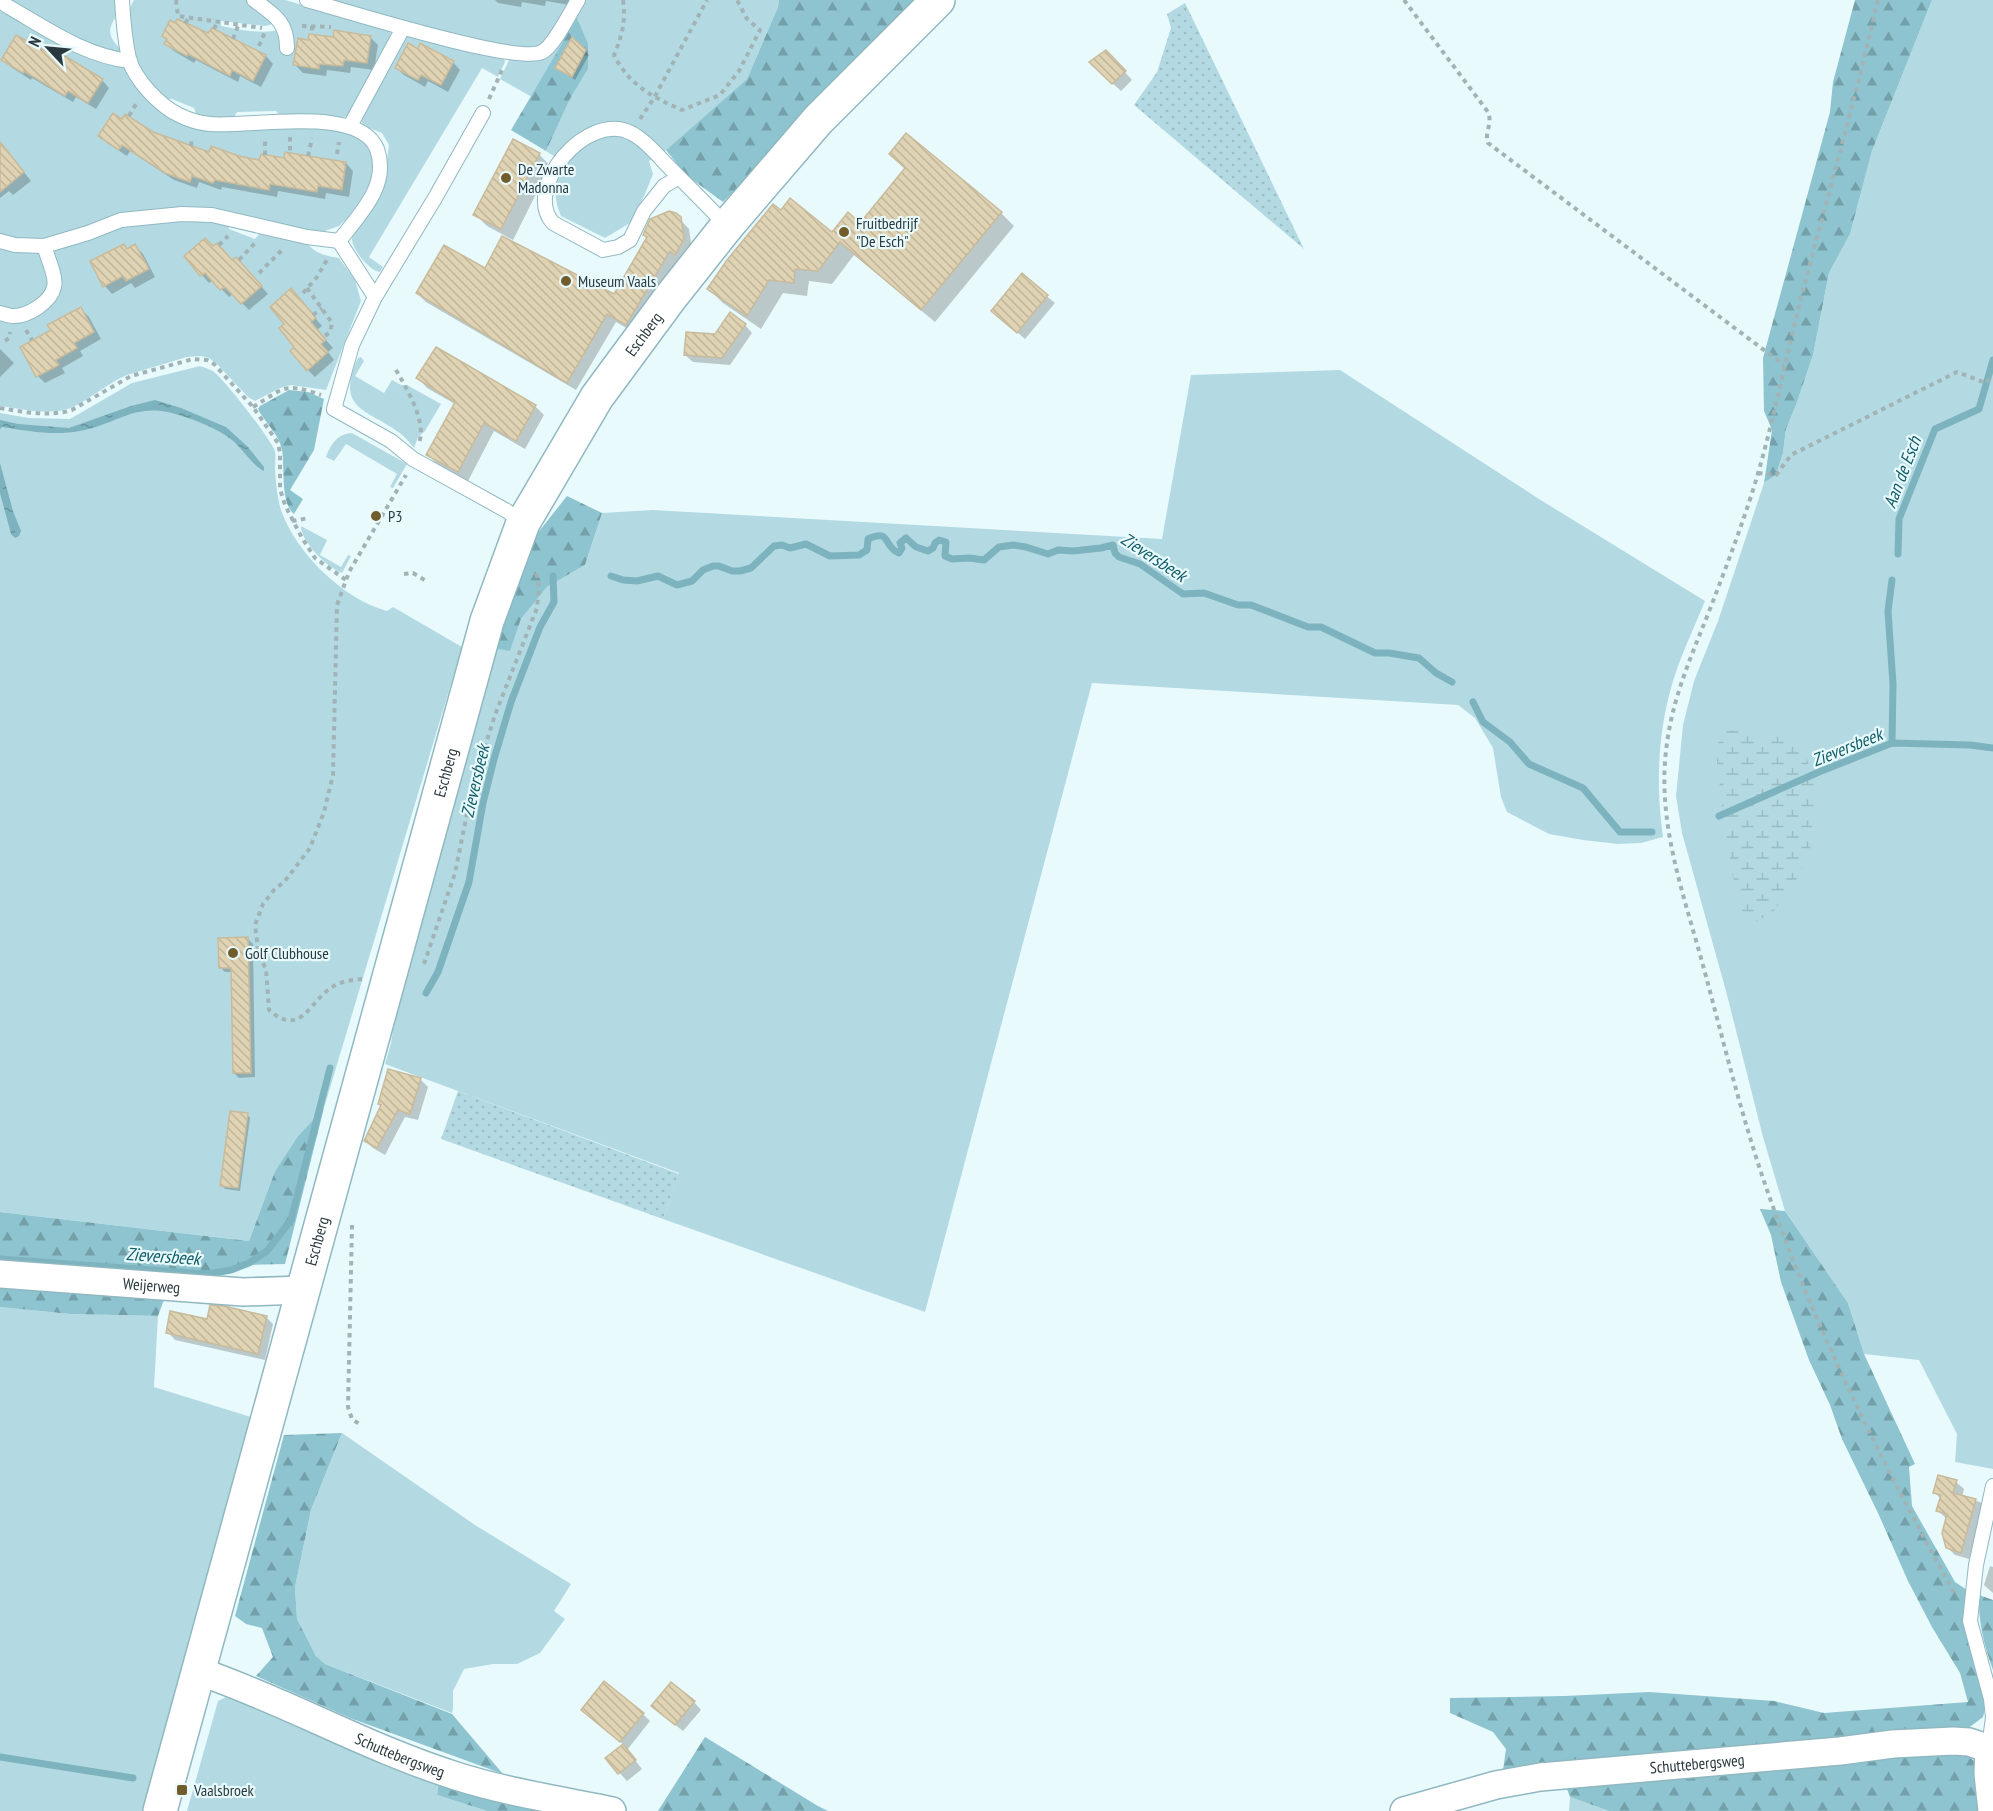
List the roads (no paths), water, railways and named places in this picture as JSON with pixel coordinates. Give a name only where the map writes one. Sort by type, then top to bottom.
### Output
[{"type":"street","name":"Eschberg","points":[[198,1671],[487,621],[524,523],[597,397],[670,298],[727,226],[818,120],[938,0]]},
{"type":"street","name":"Weijerweg","points":[[0,1274],[243,1292],[303,1290]]},
{"type":"street","points":[[160,1811],[198,1671]]},
{"type":"street","name":"Schuttebergsweg","points":[[198,1671],[397,1755],[456,1776],[502,1789],[612,1811]]},
{"type":"street","name":"Schuttebergsweg","points":[[1404,1811],[1496,1785],[1540,1777],[1904,1744],[1953,1741],[1969,1742],[1991,1749]]},
{"type":"street","points":[[1991,1749],[1988,1774],[1992,1811]]},
{"type":"lane","points":[[0,0],[78,46],[111,59],[130,61]]},
{"type":"lane","points":[[122,0],[130,61],[151,94],[178,115],[195,121],[220,125],[333,122],[362,132],[375,145],[379,156],[378,185],[370,201],[336,240]]},
{"type":"lane","points":[[254,0],[279,19],[287,36],[287,48]]},
{"type":"lane","points":[[307,0],[403,28],[507,53],[532,56],[546,49],[578,0]]},
{"type":"lane","points":[[350,126],[403,28]]},
{"type":"lane","points":[[483,112],[435,198],[375,297],[352,345],[334,409],[391,441],[413,459],[507,511],[524,523]]},
{"type":"lane","points":[[679,177],[664,186],[644,211],[630,240],[618,247],[603,250],[553,224],[546,216],[545,203],[548,184],[559,160],[593,132],[612,128],[632,133],[679,177],[727,226]]},
{"type":"lane","points":[[0,241],[15,245],[44,246],[121,220],[182,214],[212,215],[292,233],[336,240],[375,297]]},
{"type":"lane","points":[[0,313],[21,315],[39,306],[52,293],[54,279],[44,246]]},
{"type":"lane","points":[[1991,1749],[1993,1717],[1991,1699],[1970,1621],[1976,1565],[1993,1486]]},
{"type":"water","points":[[155,400],[226,427],[248,447],[264,467],[264,471],[221,432],[195,420],[166,412],[152,410],[129,414],[80,431],[60,433],[2,427],[0,429],[0,420],[18,424],[69,428]]},
{"type":"water","points":[[0,463],[21,531],[15,538],[11,534],[0,493]]},
{"type":"waterway","name":"Aan de Esch","points":[[1898,554],[1899,519],[1935,429],[1979,409],[1993,360]]},
{"type":"waterway","name":"Zieversbeek","points":[[611,576],[637,581],[658,576],[677,585],[692,581],[703,570],[713,566],[732,571],[751,568],[774,546],[782,545],[790,548],[806,544],[830,556],[859,555],[867,550],[868,539],[875,536],[884,537],[899,553],[902,548],[900,543],[906,538],[916,547],[928,551],[939,540],[946,542],[945,556],[952,559],[984,560],[999,547],[1013,545],[1048,554],[1058,550],[1073,551],[1113,545],[1119,557],[1140,564],[1183,594],[1204,593],[1238,605],[1251,605],[1308,627],[1321,627],[1375,653],[1419,658],[1436,673],[1452,682]]},
{"type":"waterway","name":"Zieversbeek","points":[[426,993],[438,972],[469,882],[483,803],[494,759],[511,702],[540,627],[554,602],[553,576]]},
{"type":"waterway","name":"Aan de Esch","points":[[1892,580],[1888,611],[1893,684],[1892,743]]},
{"type":"waterway","name":"Zieversbeek","points":[[1473,702],[1483,722],[1510,742],[1529,764],[1583,788],[1620,832],[1652,832]]},
{"type":"waterway","name":"Zieversbeek","points":[[1719,816],[1892,743],[1970,745],[1993,748]]},
{"type":"waterway","name":"Zieversbeek","points":[[0,1259],[207,1274],[231,1270],[249,1263],[267,1251],[291,1220],[330,1068]]},
{"type":"waterway","points":[[0,1757],[133,1778]]},
{"type":"place","name":"De Zwarte Madonna","points":[[506,178]]},
{"type":"place","name":"Fruitbedrijf \"De Esch\"","points":[[844,232]]},
{"type":"place","name":"Museum Vaals","points":[[566,281]]},
{"type":"place","name":"P3","points":[[376,516]]},
{"type":"place","name":"Golf Clubhouse","points":[[233,953]]},
{"type":"place","name":"Vaalsbroek","points":[[182,1790]]}]
